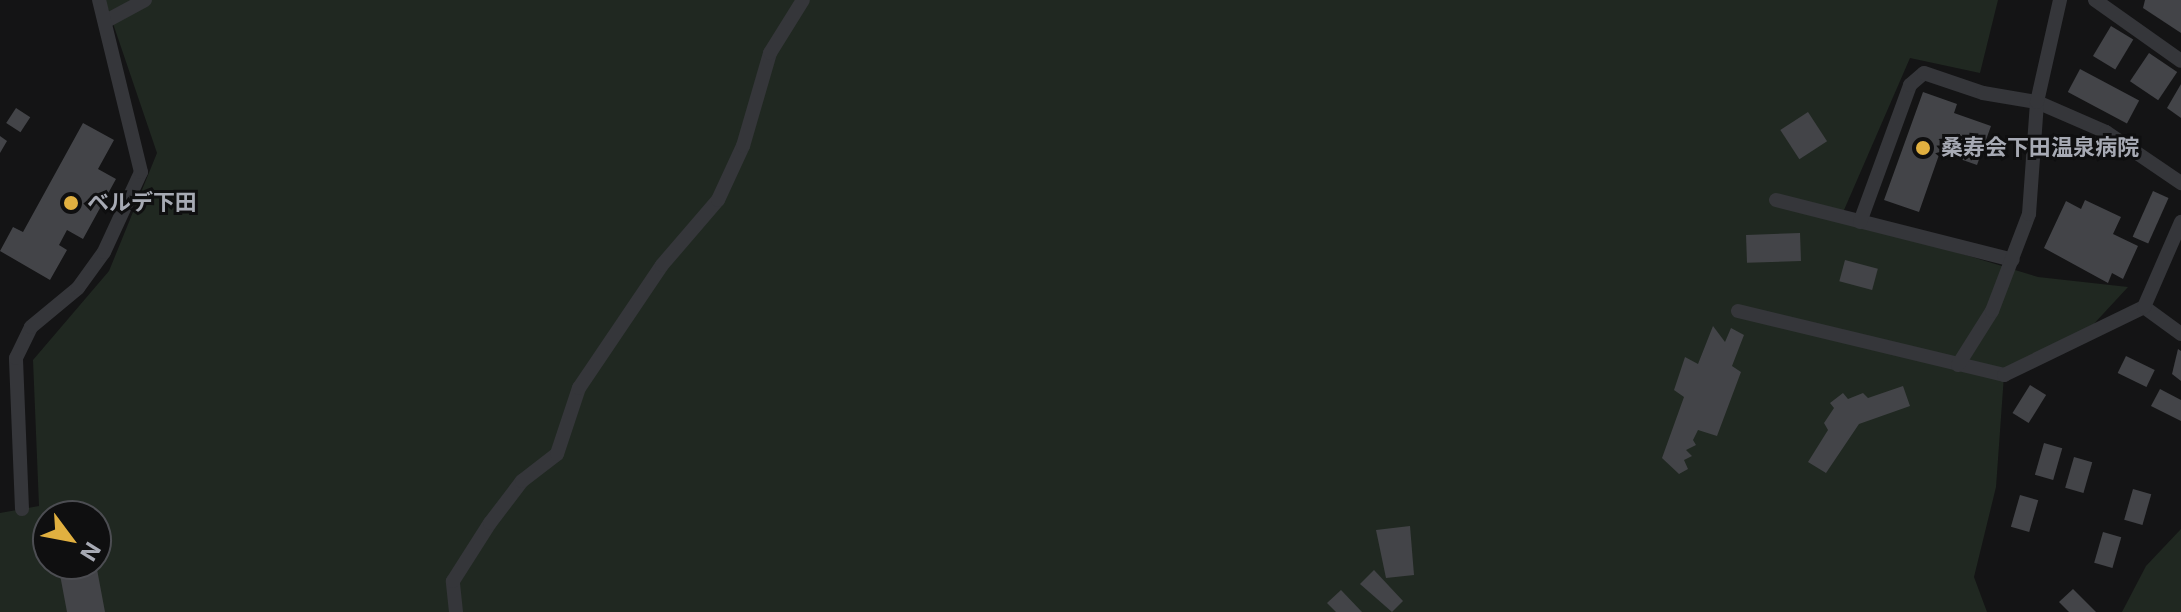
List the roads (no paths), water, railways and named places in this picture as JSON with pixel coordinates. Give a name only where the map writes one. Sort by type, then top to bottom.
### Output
[{"type":"street","points":[[22,509],[16,358],[31,327],[78,288],[104,252],[141,172],[108,20],[99,0]]},
{"type":"street","points":[[108,20],[145,0]]},
{"type":"street","points":[[456,612],[453,581],[490,523],[522,481],[557,454],[579,388],[662,265],[718,200],[743,146],[770,53],[803,0]]},
{"type":"street","points":[[1958,365],[1992,311],[2029,214],[2037,102],[2060,0]]},
{"type":"street","points":[[2095,0],[2181,61]]},
{"type":"street","points":[[1860,222],[1910,85],[1924,73],[1983,93],[2037,102],[2106,132],[2181,183]]},
{"type":"street","points":[[1776,200],[2013,260]]},
{"type":"street","points":[[1738,311],[2004,375],[2144,307],[2181,222]]},
{"type":"street","points":[[2144,307],[2181,334]]},
{"type":"place","name":"桑寿会下田温泉病院","points":[[1923,148]]},
{"type":"place","name":"ベルデ下田","points":[[71,203]]}]
